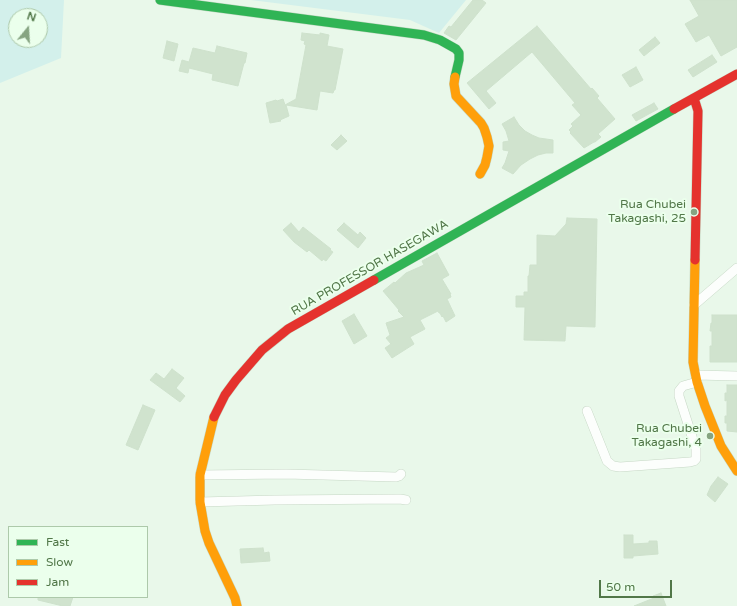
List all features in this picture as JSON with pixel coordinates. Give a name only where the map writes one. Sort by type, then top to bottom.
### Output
[{"type":"street","points":[[160,0],[424,35],[440,40],[456,49],[458,53],[459,60],[454,84],[456,96],[481,122],[487,136],[487,157],[480,174]]},
{"type":"street","name":"RUA PROFESSOR HASEGAWA","points":[[237,606],[205,531],[200,502],[200,475],[213,420],[225,395],[262,350],[288,329],[442,240],[737,74]]},
{"type":"street","points":[[694,98],[698,111],[694,362],[696,379],[705,406],[721,446],[734,462],[737,471]]},
{"type":"street","points":[[694,305],[737,268]]},
{"type":"street","points":[[587,411],[607,461],[613,466],[620,467],[690,462],[696,459],[696,449],[679,396],[679,391],[683,386],[696,379],[737,376]]},
{"type":"street","points":[[200,475],[286,474],[396,478],[401,474]]},
{"type":"street","points":[[200,502],[275,500],[406,500]]},
{"type":"shaded area","points":[[0,0],[64,0],[61,58],[0,83]]},
{"type":"shaded area","points":[[251,0],[466,0],[439,33],[410,20]]},
{"type":"building","points":[[473,0],[482,0],[486,3],[456,40],[444,33],[449,26],[451,27]]},
{"type":"building","points":[[690,0],[737,0],[737,47],[721,56],[709,35],[696,42],[685,24],[699,16]]},
{"type":"building","points":[[537,26],[591,89],[592,88],[599,96],[597,98],[615,119],[598,134],[601,137],[584,148],[569,130],[573,126],[571,124],[581,115],[572,105],[575,103],[532,52],[486,91],[496,103],[489,109],[467,83]]},
{"type":"building","points":[[302,33],[320,35],[320,33],[329,35],[327,46],[343,49],[335,90],[333,93],[320,91],[317,110],[286,105],[289,116],[280,120],[281,121],[270,123],[266,103],[283,99],[285,105],[296,99],[306,45],[304,44],[305,41],[301,40]]},
{"type":"building","points":[[655,37],[660,43],[644,56],[639,50]]},
{"type":"building","points":[[167,41],[178,44],[174,61],[163,58]]},
{"type":"building","points":[[217,46],[247,53],[238,86],[212,80],[213,74],[189,68],[188,73],[179,71],[182,60],[189,62],[193,48],[215,53]]},
{"type":"building","points":[[712,55],[717,62],[693,77],[688,70]]},
{"type":"building","points":[[636,67],[643,80],[630,87],[622,75]]},
{"type":"building","points":[[654,103],[658,109],[636,121],[632,115]]},
{"type":"building","points":[[514,117],[525,131],[539,138],[553,140],[553,153],[538,155],[530,159],[521,165],[513,174],[502,168],[509,151],[503,150],[503,142],[509,141],[502,124]]},
{"type":"building","points":[[341,135],[347,141],[337,150],[331,145]]},
{"type":"building","points":[[567,218],[597,219],[595,327],[566,326],[565,341],[524,340],[525,307],[516,307],[516,296],[524,296],[524,292],[528,292],[530,265],[537,265],[537,235],[555,236],[566,224]]},
{"type":"building","points":[[291,223],[299,232],[303,227],[331,249],[330,250],[333,252],[326,261],[323,259],[322,261],[309,250],[307,252],[294,242],[283,230]]},
{"type":"building","points":[[344,223],[358,235],[360,232],[366,238],[358,248],[337,230]]},
{"type":"building","points":[[437,253],[449,275],[442,279],[451,294],[451,297],[447,299],[455,316],[446,322],[438,311],[420,320],[425,329],[410,337],[414,344],[392,358],[385,348],[391,344],[386,338],[390,335],[386,323],[404,317],[383,291],[406,273],[424,265],[422,261]]},
{"type":"building","points":[[354,314],[367,336],[354,344],[342,321]]},
{"type":"building","points":[[712,315],[737,315],[737,362],[710,362],[712,331],[710,331]]},
{"type":"building","points":[[172,369],[184,378],[176,388],[185,396],[180,402],[150,380],[156,373],[164,379]]},
{"type":"building","points":[[727,385],[737,385],[737,432],[727,431],[727,423],[725,423],[725,416],[727,416],[727,400],[725,401],[725,393],[727,393]]},
{"type":"building","points":[[143,405],[155,410],[138,450],[126,445]]},
{"type":"building","points":[[718,477],[728,484],[715,502],[707,495],[711,486]]},
{"type":"building","points":[[624,535],[633,535],[633,544],[657,541],[658,554],[624,558]]},
{"type":"building","points":[[263,548],[264,553],[269,552],[270,561],[241,563],[240,549]]},
{"type":"building","points":[[661,593],[666,606],[634,606],[654,598],[653,596]]},
{"type":"building","points":[[38,598],[73,598],[70,606],[63,606],[38,600]]},
{"type":"traffic: fast","points":[[160,0],[424,35],[440,40],[456,49],[459,53],[455,77]]},
{"type":"traffic: fast","points":[[374,280],[674,109]]},
{"type":"traffic: slow","points":[[455,77],[454,84],[456,96],[481,123],[487,137],[489,146],[487,157],[480,174]]},
{"type":"traffic: slow","points":[[695,260],[693,362],[697,382],[721,446],[737,471]]},
{"type":"traffic: slow","points":[[214,417],[200,475],[200,502],[205,531],[209,543],[235,598],[237,606]]},
{"type":"traffic: jam","points":[[674,109],[737,74]]},
{"type":"traffic: jam","points":[[694,98],[698,111],[695,260]]},
{"type":"traffic: jam","points":[[214,417],[225,395],[262,350],[288,329],[374,280]]},
{"type":"place","name":"Rua Chubei Takagashi, 25","points":[[694,212]]},
{"type":"place","name":"Rua Chubei Takagashi, 4","points":[[710,436]]}]
